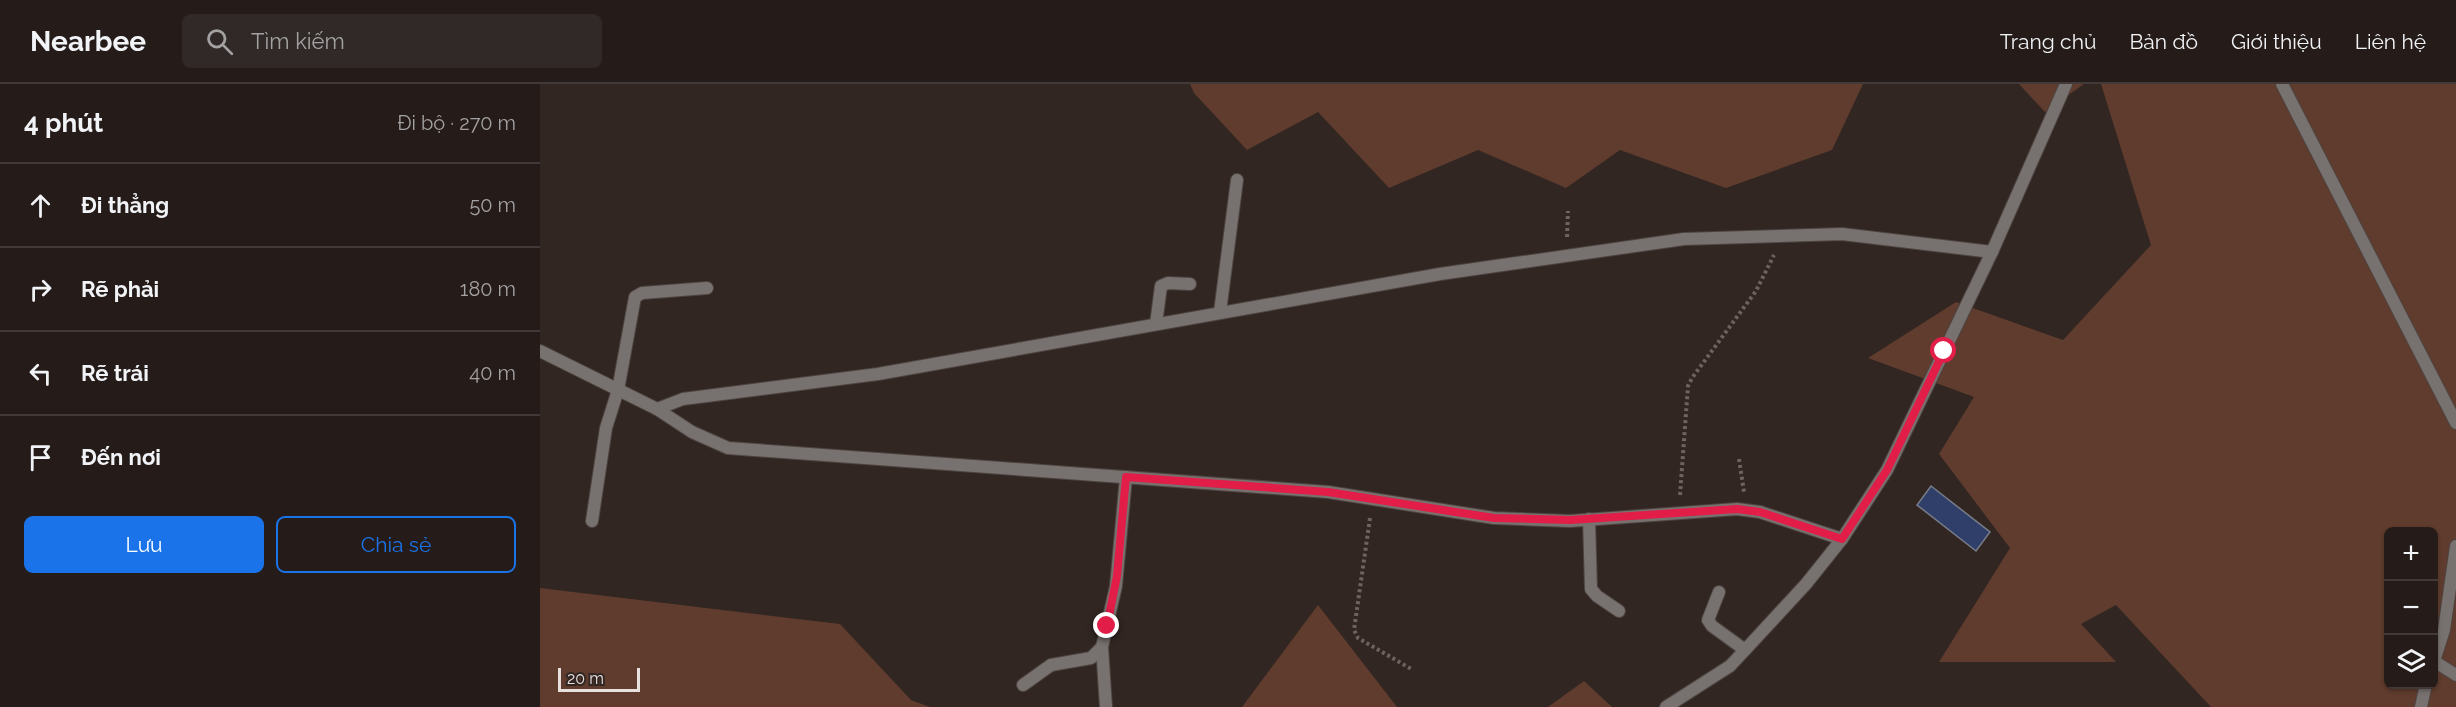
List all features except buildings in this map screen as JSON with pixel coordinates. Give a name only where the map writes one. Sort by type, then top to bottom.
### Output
[{"type":"street","points":[[1666,707],[1730,666],[1745,650],[1806,584],[1842,539],[1887,470],[1992,252],[2066,84]]},
{"type":"street","points":[[2282,84],[2456,423]]},
{"type":"street","points":[[1220,312],[1237,180]]},
{"type":"street","points":[[657,409],[683,399],[878,374],[1440,274],[1684,239],[1842,234],[1992,252]]},
{"type":"street","points":[[1156,324],[1161,286],[1168,283],[1190,284]]},
{"type":"street","points":[[591,521],[606,428],[618,390],[635,297],[642,293],[707,288]]},
{"type":"street","points":[[540,351],[657,409],[692,432],[728,448],[1328,492],[1494,518],[1589,519],[1737,509],[1760,512],[1842,539]]},
{"type":"street","points":[[1106,707],[1102,647],[1116,586],[1126,477]]},
{"type":"street","points":[[1589,519],[1591,589],[1596,596],[1619,611]]},
{"type":"street","points":[[2438,648],[2445,630],[2456,546]]},
{"type":"street","points":[[1719,592],[1708,614],[1708,620],[1712,626],[1745,650]]},
{"type":"street","points":[[1023,685],[1052,665],[1091,658],[1102,647]]},
{"type":"street","points":[[2438,664],[2456,675]]},
{"type":"street","points":[[2421,707],[2425,689]]},
{"type":"path","points":[[1678,513],[1688,386],[1756,291],[1776,252],[1777,236]]},
{"type":"path","points":[[1739,459],[1748,511]]},
{"type":"path","points":[[1373,499],[1354,630],[1358,638],[1413,670]]},
{"type":"shaded area","points":[[1190,84],[1863,84],[1832,150],[1726,188],[1620,150],[1566,188],[1478,150],[1389,188],[1318,112],[1247,150],[1194,93]]},
{"type":"shaded area","points":[[2019,84],[2084,84],[2045,112]]},
{"type":"shaded area","points":[[2101,84],[2456,84],[2456,707],[2211,707],[2116,605],[2081,624],[2116,662],[1939,662],[2010,548],[1939,454],[1974,397],[1868,358],[1956,302],[2063,340],[2151,245]]},
{"type":"shaded area","points":[[540,588],[840,624],[911,700],[930,707],[540,707]]},
{"type":"shaded area","points":[[1318,605],[1397,707],[1242,707]]},
{"type":"shaded area","points":[[1584,681],[1612,707],[1548,707]]},
{"type":"route","points":[[1107,626],[1116,586],[1126,477],[1328,492],[1494,518],[1570,520],[1737,509],[1760,512],[1842,539],[1887,470],[1944,351]]}]
